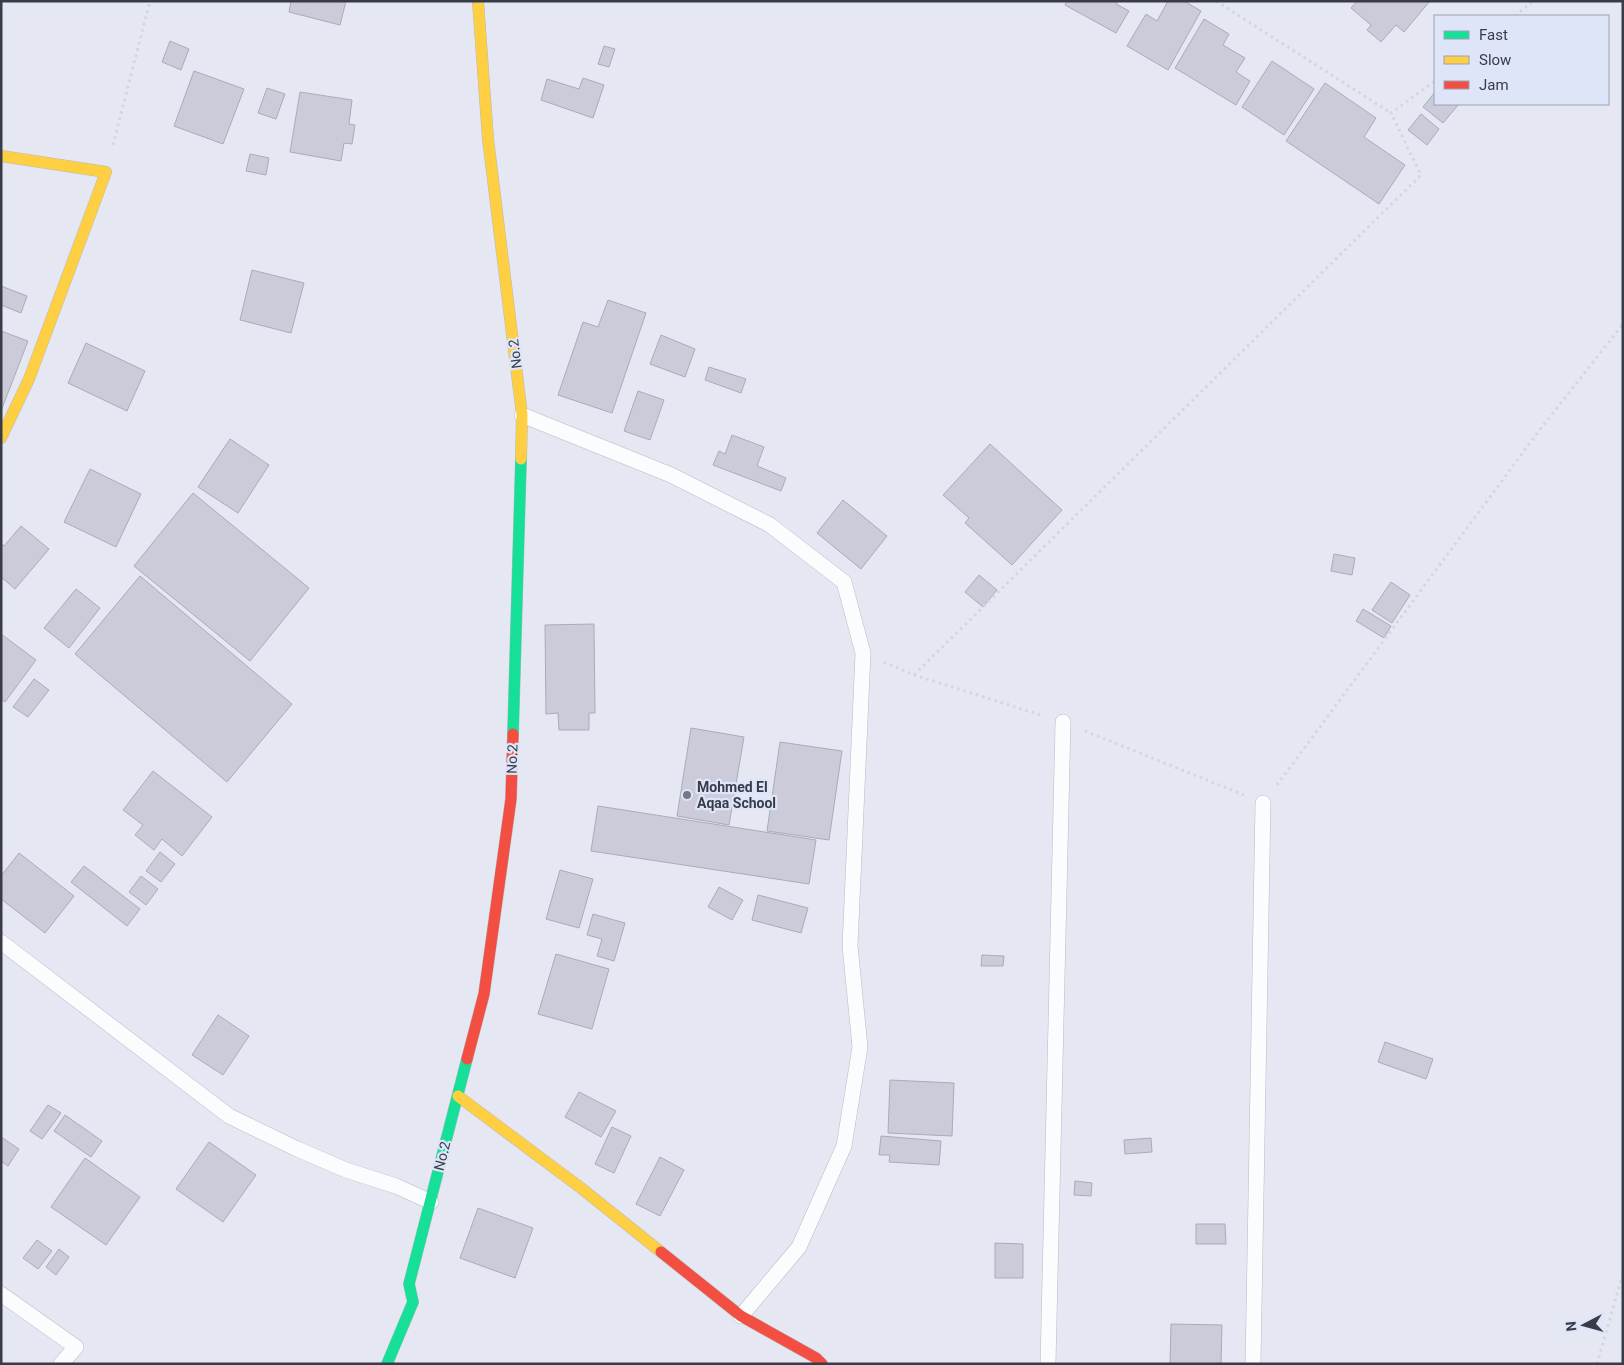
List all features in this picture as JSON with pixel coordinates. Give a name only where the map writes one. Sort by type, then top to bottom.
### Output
[{"type":"street","name":"No.2","points":[[387,1364],[413,1302],[409,1284],[484,994],[511,799],[522,414],[488,138],[478,1]]},
{"type":"street","points":[[1,156],[106,172],[29,379],[1,438]]},
{"type":"street","points":[[458,1096],[589,1194],[741,1316],[816,1358],[822,1364]]},
{"type":"lane","points":[[522,414],[671,475],[770,525],[844,582],[863,653],[850,946],[860,1047],[844,1146],[799,1247],[741,1316]]},
{"type":"lane","points":[[1048,1364],[1063,722]]},
{"type":"lane","points":[[1254,1364],[1263,803]]},
{"type":"lane","points":[[1,942],[229,1116],[346,1170],[396,1186],[431,1202]]},
{"type":"lane","points":[[1,1294],[76,1347],[61,1364]]},
{"type":"path","points":[[106,172],[150,1]]},
{"type":"path","points":[[914,675],[1422,175],[1391,113],[1216,1]]},
{"type":"path","points":[[1516,15],[1533,1]]},
{"type":"path","points":[[1391,113],[1434,82]]},
{"type":"path","points":[[863,653],[914,675],[1063,722],[1263,803],[1538,432],[1623,324]]},
{"type":"path","points":[[1597,1364],[1623,1274]]},
{"type":"building","points":[[291,1],[346,1],[340,25],[289,12]]},
{"type":"building","points":[[1067,1],[1118,1],[1116,4],[1129,11],[1116,33],[1065,5]]},
{"type":"building","points":[[1168,1],[1184,1],[1201,11],[1168,70],[1127,46],[1146,14],[1157,21]]},
{"type":"building","points":[[1357,1],[1430,1],[1404,32],[1396,25],[1381,42],[1367,30],[1371,25],[1351,8]]},
{"type":"building","points":[[1204,19],[1229,34],[1223,45],[1245,58],[1236,72],[1250,81],[1236,105],[1175,68]]},
{"type":"building","points":[[170,41],[189,49],[181,70],[162,62]]},
{"type":"building","points":[[604,46],[615,49],[609,67],[598,64]]},
{"type":"building","points":[[1272,61],[1314,89],[1284,135],[1242,107]]},
{"type":"building","points":[[194,71],[244,89],[223,144],[174,126]]},
{"type":"building","points":[[583,78],[604,85],[593,118],[541,100],[547,79],[579,89]]},
{"type":"building","points":[[1325,83],[1376,118],[1364,137],[1405,165],[1379,204],[1286,141]]},
{"type":"building","points":[[267,88],[285,94],[276,119],[258,113]]},
{"type":"building","points":[[300,92],[352,100],[349,124],[355,125],[352,144],[344,143],[341,161],[290,152]]},
{"type":"building","points":[[1434,93],[1434,105],[1458,105],[1443,123],[1423,107]]},
{"type":"building","points":[[1421,114],[1439,129],[1427,145],[1408,130]]},
{"type":"building","points":[[250,154],[269,158],[266,175],[246,171]]},
{"type":"building","points":[[252,270],[304,283],[291,333],[240,320]]},
{"type":"building","points":[[1,286],[27,296],[21,313],[1,305]]},
{"type":"building","points":[[608,300],[646,313],[612,413],[558,395],[583,322],[598,327]]},
{"type":"building","points":[[1,331],[28,341],[1,411]]},
{"type":"building","points":[[661,335],[695,349],[685,377],[650,364]]},
{"type":"building","points":[[86,343],[145,371],[127,411],[68,383]]},
{"type":"building","points":[[709,367],[746,379],[741,393],[705,380]]},
{"type":"building","points":[[638,391],[664,400],[650,440],[624,431]]},
{"type":"building","points":[[732,435],[764,447],[757,466],[786,478],[781,491],[713,465],[719,451],[725,454]]},
{"type":"building","points":[[230,439],[269,465],[238,513],[198,487]]},
{"type":"building","points":[[990,444],[1062,510],[1012,565],[965,523],[969,518],[943,495]]},
{"type":"building","points":[[90,469],[141,494],[116,547],[64,522]]},
{"type":"building","points":[[193,493],[309,588],[250,661],[134,566]]},
{"type":"building","points":[[843,500],[887,536],[861,569],[817,533]]},
{"type":"building","points":[[21,526],[49,549],[15,589],[1,577],[1,543],[4,546]]},
{"type":"building","points":[[1334,554],[1355,558],[1352,575],[1331,571]]},
{"type":"building","points":[[979,575],[997,590],[983,607],[965,592]]},
{"type":"building","points":[[140,576],[292,704],[227,782],[75,654]]},
{"type":"building","points":[[1391,582],[1410,595],[1392,623],[1372,610]]},
{"type":"building","points":[[76,589],[100,608],[69,648],[44,628]]},
{"type":"building","points":[[1363,609],[1391,626],[1384,638],[1356,621]]},
{"type":"building","points":[[594,624],[595,713],[589,713],[589,730],[559,730],[558,713],[546,714],[545,625]]},
{"type":"building","points":[[1,634],[36,660],[5,702],[1,699]]},
{"type":"building","points":[[34,679],[49,690],[28,717],[13,707]]},
{"type":"building","points":[[691,728],[744,737],[729,825],[677,816]]},
{"type":"building","points":[[780,742],[842,751],[829,840],[767,831]]},
{"type":"building","points":[[153,771],[212,817],[182,856],[162,839],[154,850],[135,835],[143,825],[123,810]]},
{"type":"building","points":[[598,806],[816,840],[809,884],[591,851]]},
{"type":"building","points":[[160,852],[175,864],[161,882],[146,871]]},
{"type":"building","points":[[19,853],[74,896],[45,933],[1,899],[1,876]]},
{"type":"building","points":[[84,866],[140,909],[127,926],[71,882]]},
{"type":"building","points":[[560,870],[593,879],[579,928],[546,919]]},
{"type":"building","points":[[141,876],[158,889],[146,905],[129,892]]},
{"type":"building","points":[[719,887],[743,900],[732,920],[708,907]]},
{"type":"building","points":[[758,895],[808,908],[801,933],[752,920]]},
{"type":"building","points":[[593,914],[625,923],[614,961],[597,956],[602,939],[587,935]]},
{"type":"building","points":[[556,954],[609,969],[592,1029],[538,1014]]},
{"type":"building","points":[[982,955],[1004,956],[1003,966],[981,966]]},
{"type":"building","points":[[218,1015],[249,1036],[223,1075],[192,1055]]},
{"type":"building","points":[[1385,1042],[1433,1059],[1426,1079],[1378,1062]]},
{"type":"building","points":[[890,1080],[954,1083],[952,1136],[888,1133]]},
{"type":"building","points":[[579,1092],[616,1111],[601,1137],[565,1117]]},
{"type":"building","points":[[48,1105],[61,1113],[42,1139],[30,1131]]},
{"type":"building","points":[[65,1115],[102,1141],[91,1157],[54,1131]]},
{"type":"building","points":[[612,1127],[631,1136],[614,1173],[595,1164]]},
{"type":"building","points":[[881,1136],[941,1141],[939,1165],[889,1162],[890,1155],[879,1155]]},
{"type":"building","points":[[1,1137],[19,1149],[8,1166],[1,1161]]},
{"type":"building","points":[[1151,1138],[1152,1152],[1125,1154],[1124,1140]]},
{"type":"building","points":[[209,1142],[256,1175],[223,1222],[176,1189]]},
{"type":"building","points":[[660,1157],[684,1170],[660,1216],[636,1204]]},
{"type":"building","points":[[85,1158],[140,1197],[106,1245],[51,1207]]},
{"type":"building","points":[[1075,1181],[1092,1183],[1091,1196],[1074,1195]]},
{"type":"building","points":[[478,1208],[533,1228],[515,1278],[460,1258]]},
{"type":"building","points":[[1196,1224],[1225,1224],[1226,1244],[1196,1244]]},
{"type":"building","points":[[37,1240],[52,1251],[38,1269],[23,1258]]},
{"type":"building","points":[[995,1243],[1023,1244],[1023,1278],[995,1278]]},
{"type":"building","points":[[59,1249],[69,1257],[56,1275],[46,1267]]},
{"type":"building","points":[[1171,1324],[1222,1325],[1221,1364],[1170,1364]]},
{"type":"traffic: fast","points":[[513,734],[521,459]]},
{"type":"traffic: fast","points":[[387,1364],[413,1302],[409,1284],[467,1059]]},
{"type":"traffic: slow","points":[[478,1],[488,139],[522,415],[521,459]]},
{"type":"traffic: slow","points":[[1,156],[106,172],[29,379],[1,438]]},
{"type":"traffic: slow","points":[[458,1096],[581,1188],[661,1252]]},
{"type":"traffic: jam","points":[[467,1059],[484,994],[511,799],[513,734]]},
{"type":"traffic: jam","points":[[661,1252],[741,1316],[816,1358],[822,1364]]},
{"type":"place","name":"Mohmed El Aqaa School","points":[[687,795]]}]
